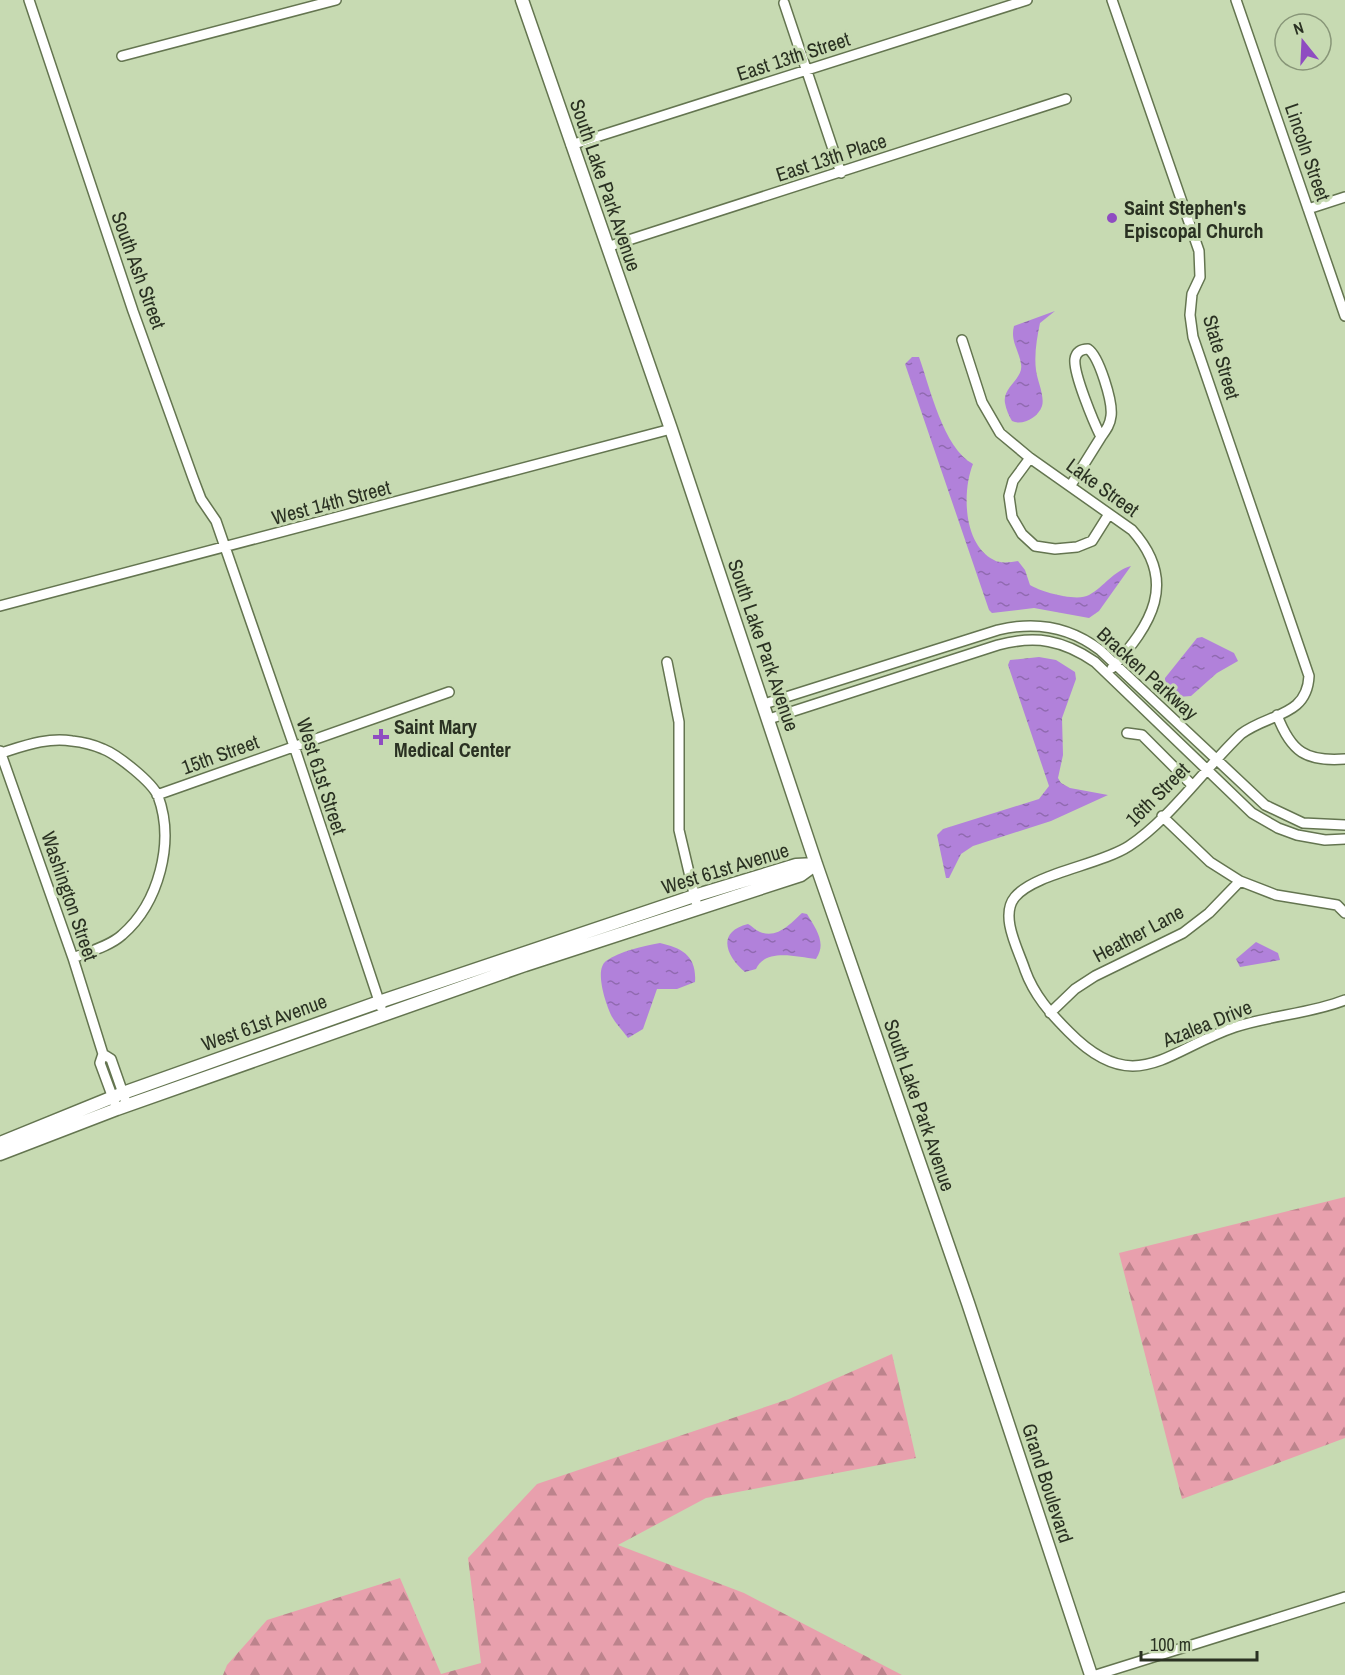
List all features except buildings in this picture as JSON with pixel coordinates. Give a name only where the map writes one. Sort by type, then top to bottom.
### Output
[{"type":"main road","name":"South Lake Park Avenue","points":[[522,0],[671,429],[816,864],[968,1303]]},
{"type":"main road","name":"West 61st Avenue","points":[[0,1143],[118,1095],[379,1002],[694,896],[796,865],[816,864]]},
{"type":"main road","name":"West 61st Avenue","points":[[0,1154],[122,1108],[525,965],[801,875],[816,864]]},
{"type":"main road","name":"Grand Boulevard","points":[[968,1303],[1091,1675]]},
{"type":"street","name":"South Ash Street","points":[[29,0],[133,311],[201,499],[216,521],[225,549]]},
{"type":"street","points":[[122,56],[336,0]]},
{"type":"street","name":"East 13th Street","points":[[571,145],[1026,0]]},
{"type":"street","name":"State Street","points":[[1112,0],[1199,251],[1200,277],[1192,294],[1190,315],[1194,337],[1309,676],[1309,690]]},
{"type":"street","name":"Lincoln Street","points":[[1236,0],[1345,316]]},
{"type":"street","points":[[784,3],[841,173]]},
{"type":"street","name":"East 13th Place","points":[[607,247],[1066,99]]},
{"type":"street","points":[[1308,209],[1345,197]]},
{"type":"street","name":"Lake Street","points":[[962,340],[982,402],[1000,433],[1030,458],[1132,530],[1145,544],[1157,587],[1154,608],[1144,630],[1106,674]]},
{"type":"street","points":[[1071,485],[1109,425],[1111,405],[1096,356],[1088,349],[1082,349],[1076,354],[1074,362],[1085,400],[1101,437]]},
{"type":"street","name":"West 14th Street","points":[[0,606],[225,549],[671,429]]},
{"type":"street","points":[[1030,458],[1013,481],[1009,496],[1012,517],[1022,534],[1035,546],[1055,549],[1077,547],[1092,541],[1109,514]]},
{"type":"street","name":"West 61st Street","points":[[225,549],[294,746],[383,1015]]},
{"type":"street","name":"Bracken Parkway","points":[[764,704],[998,630],[1028,625],[1051,627],[1072,633],[1092,644],[1116,663],[1265,805],[1283,815],[1311,824],[1345,825]]},
{"type":"street","name":"Bracken Parkway","points":[[769,719],[1021,639],[1048,641],[1075,648],[1106,674],[1252,813],[1268,824],[1306,837],[1345,839]]},
{"type":"street","points":[[667,662],[679,722],[679,830],[698,910]]},
{"type":"street","points":[[883,667],[887,680]]},
{"type":"street","name":"16th Street","points":[[1050,1013],[1032,988],[1011,928],[1008,912],[1014,898],[1029,885],[1101,860],[1128,847],[1147,833],[1246,730],[1294,708],[1309,690]]},
{"type":"street","name":"15th Street","points":[[157,795],[449,692]]},
{"type":"street","points":[[1277,715],[1292,745],[1306,756],[1325,761],[1345,759]]},
{"type":"street","points":[[1127,733],[1142,735],[1192,785]]},
{"type":"street","points":[[0,752],[38,741],[70,740],[104,749],[128,764],[157,795],[164,837],[163,864],[154,891],[140,916],[121,936],[73,958]]},
{"type":"street","name":"Washington Street","points":[[0,752],[73,958],[103,1054],[100,1063],[118,1095],[122,1108]]},
{"type":"street","points":[[1162,816],[1210,862],[1240,881],[1276,895],[1337,904],[1345,913]]},
{"type":"street","name":"Heather Lane","points":[[1050,1013],[1075,989],[1095,976],[1183,933],[1209,913],[1240,881]]},
{"type":"street","name":"Azalea Drive","points":[[1050,1013],[1078,1041],[1100,1058],[1117,1065],[1136,1068],[1156,1063],[1233,1028],[1326,1008],[1345,1000]]},
{"type":"street","points":[[1096,1675],[1345,1597]]},
{"type":"green space","points":[[1345,1197],[1345,1438],[1182,1499],[1119,1253]]},
{"type":"green space","points":[[892,1354],[916,1458],[706,1498],[618,1545],[744,1593],[902,1675],[223,1675],[227,1665],[267,1620],[400,1578],[441,1674],[481,1663],[468,1558],[537,1484],[789,1399]]},
{"type":"water","points":[[1055,311],[1040,323],[1037,340],[1035,364],[1042,406],[1029,420],[1012,421],[1006,408],[1005,397],[1021,369],[1013,336],[1014,326]]},
{"type":"water","points":[[912,357],[919,357],[939,416],[953,445],[973,464],[967,488],[968,516],[976,542],[984,553],[996,561],[1018,561],[1025,570],[1030,585],[1068,597],[1089,595],[1119,571],[1131,566],[1099,611],[1089,618],[1034,608],[992,613],[989,610],[905,364]]},
{"type":"water","points":[[1202,637],[1234,653],[1238,661],[1217,673],[1191,696],[1178,697],[1165,687],[1165,678],[1197,638]]},
{"type":"water","points":[[1039,657],[1056,660],[1075,672],[1076,679],[1062,718],[1063,755],[1058,778],[1061,783],[1070,788],[1108,795],[1051,821],[973,846],[961,854],[949,878],[946,878],[937,835],[943,829],[1039,799],[1049,786],[1008,665],[1010,660]]},
{"type":"water","points":[[802,913],[807,914],[819,936],[820,947],[816,959],[782,955],[767,958],[756,969],[745,972],[738,966],[727,945],[731,933],[748,924],[767,934],[778,932]]},
{"type":"water","points":[[1256,942],[1278,953],[1280,960],[1240,967],[1236,959]]},
{"type":"water","points":[[660,943],[681,951],[691,960],[695,982],[677,989],[657,989],[643,1029],[628,1038],[613,1018],[606,1003],[601,979],[603,965],[612,957],[639,947]]},
{"type":"place","name":"Saint Stephen's Episcopal Church","points":[[1112,218]]},
{"type":"place","name":"Saint Mary Medical Center","points":[[381,737]]}]
